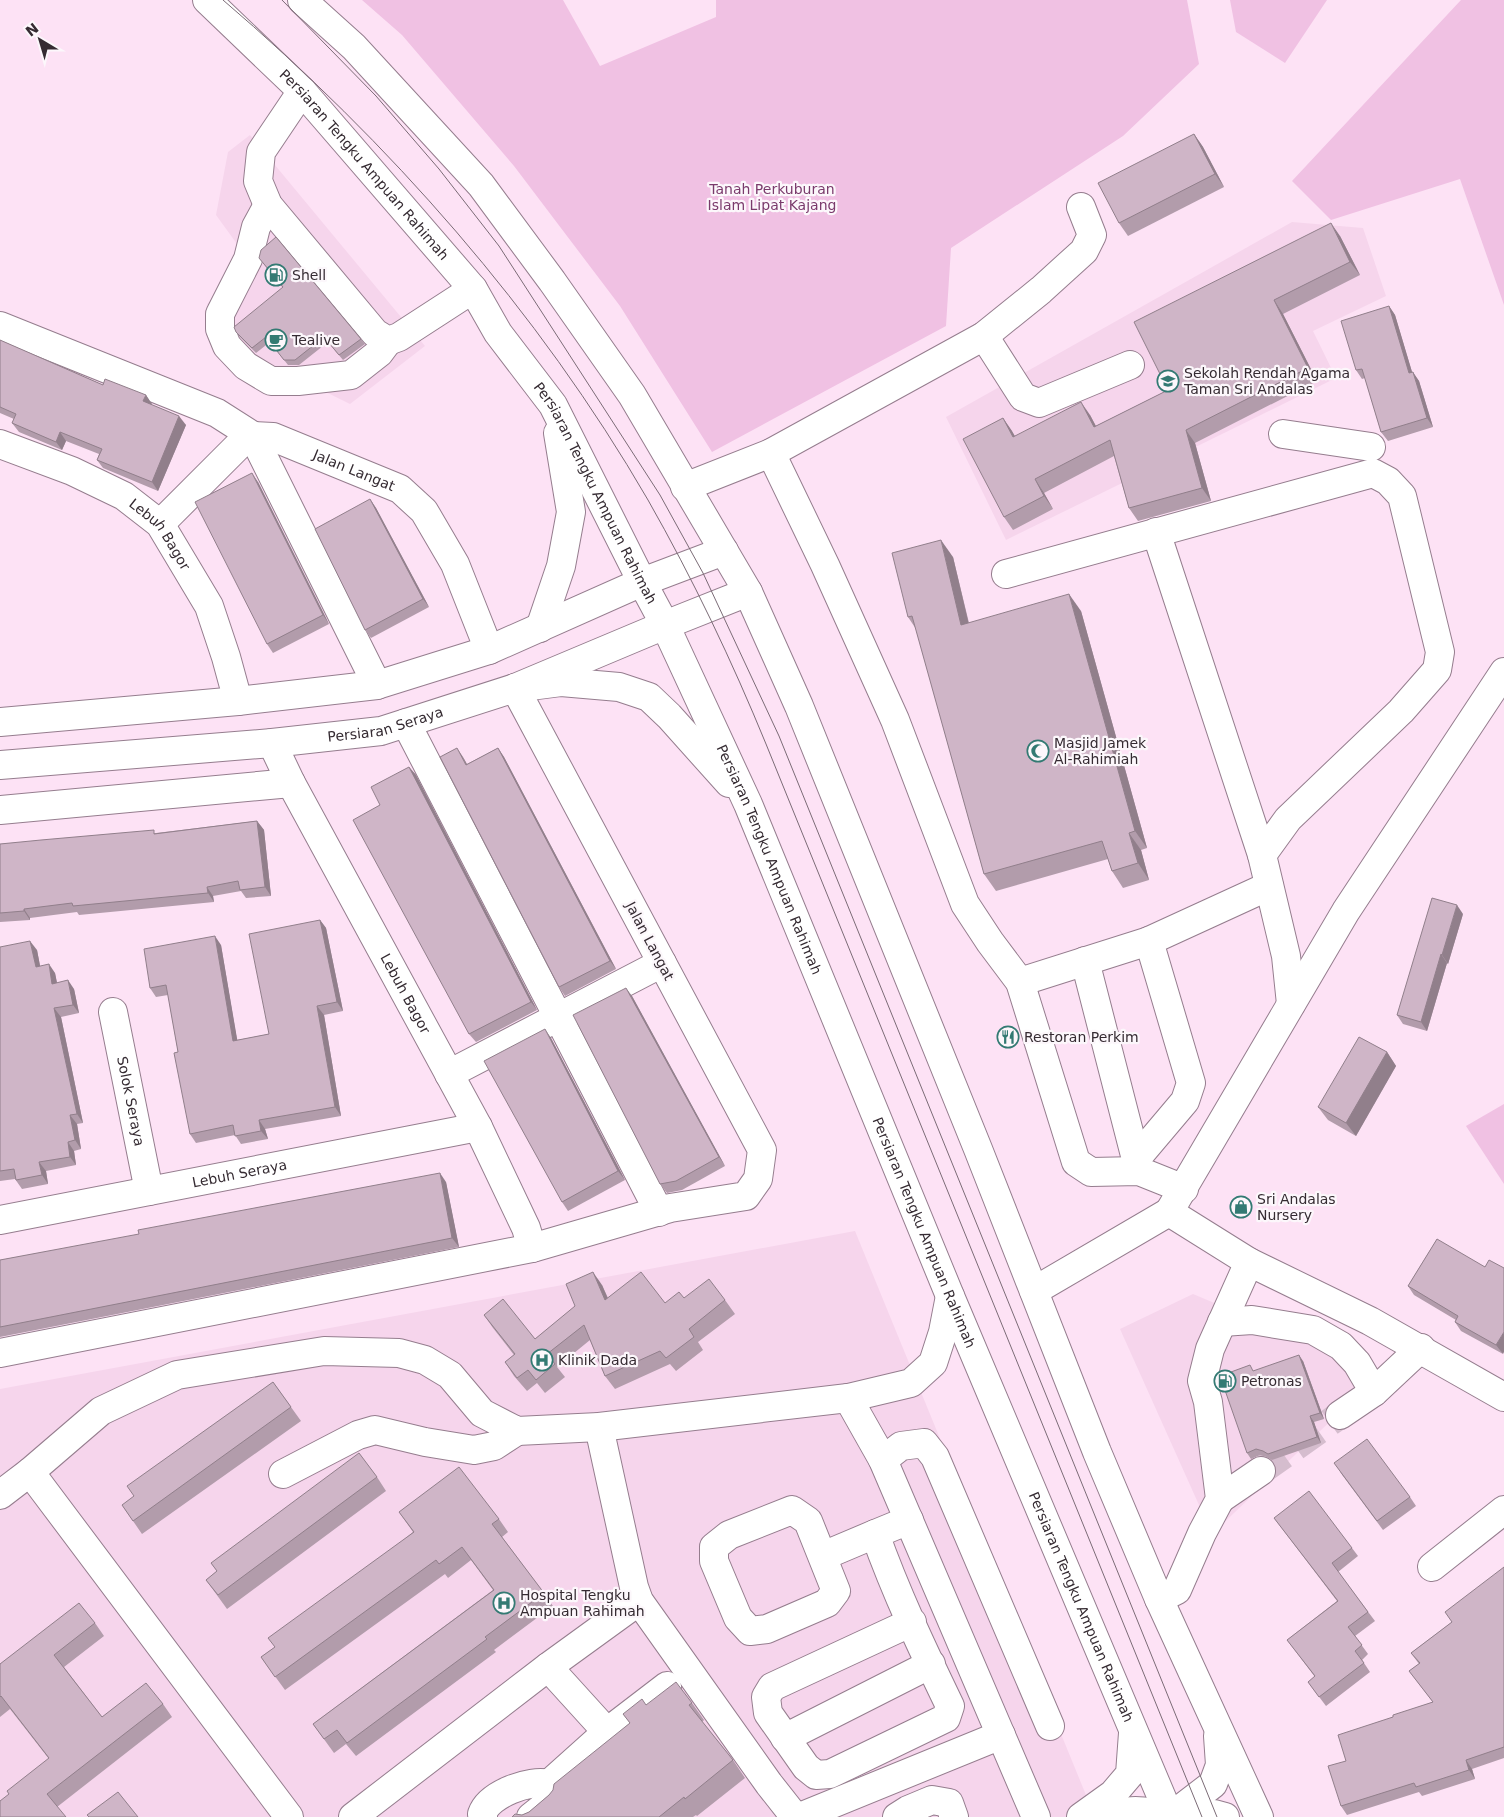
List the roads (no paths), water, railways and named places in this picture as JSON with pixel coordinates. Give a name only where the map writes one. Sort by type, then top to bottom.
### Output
[{"type":"main road","name":"Persiaran Tengku Ampuan Rahimah","points":[[207,0],[302,91],[473,289],[498,333],[553,405],[665,625],[748,804],[950,1296],[1170,1817]]},
{"type":"main road","points":[[302,0],[354,47],[481,185],[552,281],[632,395],[748,592],[799,706],[1097,1452],[1159,1599],[1260,1817]]},
{"type":"main road","points":[[302,91],[261,152],[258,181],[268,205],[375,332],[388,341]]},
{"type":"main road","points":[[268,205],[256,227],[248,259],[220,314],[220,329],[227,346],[246,366],[271,381],[298,381],[350,375],[379,354],[388,341],[399,337],[473,289]]},
{"type":"main road","points":[[686,487],[771,454],[984,336],[1042,290],[1084,251],[1092,235],[1081,207]]},
{"type":"main road","points":[[0,326],[217,413],[254,436],[377,685]]},
{"type":"main road","points":[[984,336],[1023,397],[1039,403],[1130,365]]},
{"type":"main road","points":[[540,628],[561,566],[571,512],[553,405]]},
{"type":"main road","points":[[1282,434],[1371,447]]},
{"type":"main road","points":[[160,524],[241,443],[254,436]]},
{"type":"main road","name":"Jalan Langat","points":[[254,436],[273,437],[400,489],[424,511],[455,564],[489,650]]},
{"type":"main road","name":"Lebuh Bagor","points":[[0,444],[72,472],[124,496],[160,524],[209,606],[238,701]]},
{"type":"main road","points":[[771,454],[825,565],[895,720],[965,904],[1020,982],[1076,1162],[1091,1172],[1138,1165],[1184,1188]]},
{"type":"main road","points":[[1006,574],[1373,473],[1388,481],[1402,496],[1440,652],[1437,670],[1401,710],[1288,819],[1262,855]]},
{"type":"main road","points":[[1156,532],[1262,855],[1286,956],[1292,1004]]},
{"type":"main road","points":[[13,764],[12,721],[238,701],[377,685],[489,650],[642,582],[724,551]]},
{"type":"main road","name":"Persiaran Seraya","points":[[13,764],[272,743],[381,731],[515,688],[748,592]]},
{"type":"main road","points":[[1034,1291],[1169,1212],[1346,911],[1504,672]]},
{"type":"main road","points":[[515,688],[561,682],[619,687],[649,697],[669,716],[748,804]]},
{"type":"main road","name":"Jalan Langat","points":[[515,688],[762,1150],[758,1179],[746,1196],[670,1208],[659,1212]]},
{"type":"main road","points":[[0,1353],[532,1248],[659,1212],[406,722]]},
{"type":"main road","name":"Lebuh Bagor","points":[[272,743],[291,783],[478,1127],[526,1228],[532,1248]]},
{"type":"main road","points":[[0,810],[291,783]]},
{"type":"main road","points":[[1020,982],[1150,941],[1269,886]]},
{"type":"main road","points":[[1138,1165],[1185,1101],[1190,1084],[1150,941]]},
{"type":"main road","points":[[1085,961],[1138,1165]]},
{"type":"main road","points":[[449,1074],[662,963]]},
{"type":"main road","name":"Solok Seraya","points":[[113,1012],[149,1191]]},
{"type":"main road","name":"Lebuh Seraya","points":[[0,1220],[478,1127]]},
{"type":"main road","points":[[1169,1212],[1249,1262],[1370,1321],[1421,1348],[1504,1397]]},
{"type":"main road","points":[[1220,1499],[1208,1402],[1202,1381],[1210,1349],[1249,1262]]},
{"type":"main road","points":[[0,1495],[101,1412],[177,1375],[324,1351],[398,1353],[425,1360],[450,1374],[482,1413],[517,1431],[599,1428],[848,1398],[911,1383],[933,1363],[943,1332],[950,1296]]},
{"type":"main road","points":[[1222,1322],[1252,1320],[1314,1330],[1341,1346],[1357,1363],[1374,1392]]},
{"type":"main road","points":[[1340,1415],[1374,1392],[1421,1348]]},
{"type":"main road","points":[[848,1398],[883,1460],[1036,1817]]},
{"type":"main road","points":[[599,1428],[634,1587],[639,1601],[769,1784],[795,1817]]},
{"type":"main road","points":[[283,1474],[358,1435],[375,1430],[425,1442],[474,1450],[494,1446],[517,1431]]},
{"type":"main road","points":[[883,1460],[902,1446],[924,1443],[935,1457],[1050,1726]]},
{"type":"main road","points":[[1159,1599],[1177,1590],[1202,1533],[1220,1499],[1261,1470]]},
{"type":"main road","points":[[30,1472],[290,1817]]},
{"type":"main road","points":[[792,1510],[808,1521],[823,1556],[836,1591],[827,1603],[767,1629],[750,1631],[738,1618],[714,1561],[714,1547],[729,1535],[792,1510]]},
{"type":"main road","points":[[1432,1567],[1504,1510]]},
{"type":"main road","points":[[823,1556],[909,1520]]},
{"type":"main road","points":[[875,1534],[889,1573],[912,1622],[950,1706],[946,1718],[830,1774],[816,1775],[806,1766],[768,1713],[766,1698],[772,1687],[912,1622]]},
{"type":"main road","points":[[357,1816],[548,1667],[639,1601]]},
{"type":"main road","points":[[785,1738],[931,1664]]},
{"type":"main road","points":[[548,1667],[607,1732]]},
{"type":"main road","points":[[549,1784],[607,1732],[667,1686]]},
{"type":"main road","points":[[1170,1817],[1213,1784],[1220,1765],[1217,1727]]},
{"type":"main road","points":[[1081,1817],[1113,1794],[1130,1774],[1133,1729]]},
{"type":"main road","points":[[800,1817],[1001,1735]]},
{"type":"main road","points":[[483,1817],[484,1808],[501,1794],[539,1782],[549,1784]]},
{"type":"main road","points":[[531,1817],[551,1801],[549,1784]]},
{"type":"main road","points":[[897,1817],[932,1800],[949,1803],[954,1817]]},
{"type":"main road","points":[[1100,1817],[1144,1810],[1170,1817],[1214,1814],[1225,1817]]},
{"type":"tunnel","points":[[1261,1471],[1340,1415]]},
{"type":"tram line","points":[[223,0],[344,111],[456,232],[509,296],[559,362],[605,430],[665,530],[711,620],[766,744],[1202,1817]]},
{"type":"tram line","points":[[282,0],[376,96],[439,169],[499,246],[660,495],[703,573],[779,736],[1217,1817]]},
{"type":"place","name":"Shell","points":[[276,275]]},
{"type":"place","name":"Tealive","points":[[276,340]]},
{"type":"place","name":"Sekolah Rendah Agama Taman Sri Andalas","points":[[1168,381]]},
{"type":"place","name":"Masjid Jamek Al-Rahimiah","points":[[1038,751]]},
{"type":"place","name":"Restoran Perkim","points":[[1008,1037]]},
{"type":"place","name":"Sri Andalas Nursery","points":[[1241,1207]]},
{"type":"place","name":"Klinik Dada","points":[[542,1360]]},
{"type":"place","name":"Petronas","points":[[1225,1381]]},
{"type":"place","name":"Hospital Tengku Ampuan Rahimah","points":[[504,1603]]},
{"type":"park label","name":"Tanah Perkuburan Islam Lipat Kajang","points":[[772,197]]}]
